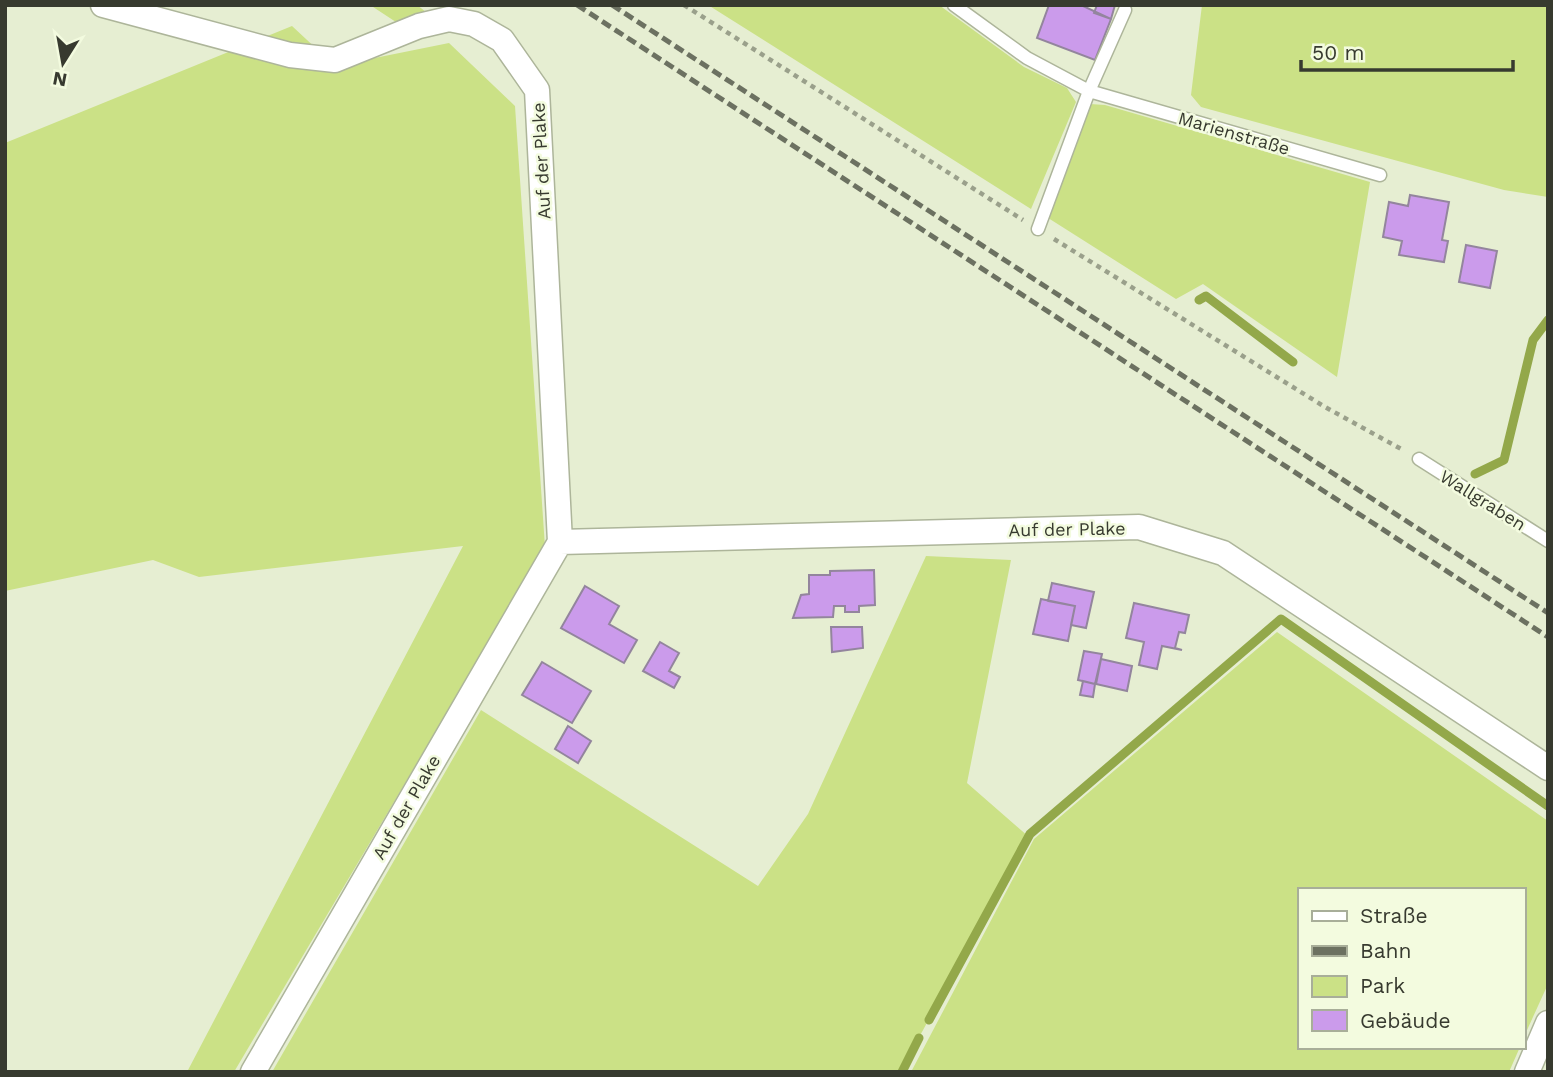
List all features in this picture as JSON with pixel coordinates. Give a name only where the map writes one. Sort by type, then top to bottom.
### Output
[{"type":"street","name":"Auf der Plake","points":[[103,5],[290,55],[335,60],[419,26],[449,19],[474,24],[502,40],[537,90],[560,541],[253,1072]]},
{"type":"street","name":"Auf der Plake","points":[[560,541],[1139,527],[1223,553],[1548,768]]},
{"type":"street","points":[[1527,1072],[1548,1023]]},
{"type":"lane","name":"Marienstraße","points":[[954,5],[1027,58],[1089,91],[1380,175]]},
{"type":"lane","points":[[1038,229],[1089,91],[1125,10]]},
{"type":"lane","name":"Wallgraben","points":[[1419,459],[1548,541]]},
{"type":"green space","points":[[370,5],[417,5],[426,12],[399,24]]},
{"type":"green space","points":[[708,5],[939,5],[1024,67],[1067,88],[1076,102],[1031,209]]},
{"type":"green space","points":[[1202,5],[1548,5],[1548,197],[1504,190],[1201,107],[1191,95]]},
{"type":"green space","points":[[292,26],[335,66],[449,43],[515,106],[545,547],[234,1072],[187,1072],[463,546],[199,577],[153,560],[5,591],[5,143]]},
{"type":"green space","points":[[1090,104],[1105,105],[1370,182],[1337,377],[1203,284],[1176,299],[1045,216]]},
{"type":"green space","points":[[926,556],[1011,560],[967,783],[1029,837],[900,1072],[272,1072],[481,710],[758,886],[808,814]]},
{"type":"green space","points":[[1277,632],[1548,821],[1548,984],[1525,1035],[1525,888],[1298,888],[1298,1049],[1519,1049],[1509,1072],[911,1072],[1034,839]]},
{"type":"building","points":[[1049,5],[1081,5],[1111,19],[1095,60],[1037,38]]},
{"type":"building","points":[[1097,5],[1115,5],[1111,19],[1094,13]]},
{"type":"building","points":[[1410,195],[1449,202],[1442,240],[1448,241],[1444,262],[1399,255],[1402,241],[1383,237],[1389,202],[1408,206]]},
{"type":"building","points":[[1466,245],[1497,251],[1490,288],[1459,282]]},
{"type":"building","points":[[874,570],[875,605],[859,606],[859,612],[845,612],[845,606],[834,606],[833,617],[793,618],[801,595],[809,594],[809,575],[830,575],[830,571]]},
{"type":"building","points":[[1052,583],[1094,592],[1086,628],[1071,625],[1075,606],[1048,601]]},
{"type":"building","points":[[585,586],[619,606],[609,624],[637,640],[624,663],[561,628]]},
{"type":"building","points":[[1041,599],[1075,606],[1068,641],[1033,634]]},
{"type":"building","points":[[1134,603],[1189,615],[1185,633],[1179,632],[1175,648],[1182,650],[1162,646],[1157,669],[1139,665],[1144,642],[1126,638]]},
{"type":"building","points":[[831,627],[862,627],[863,648],[832,652]]},
{"type":"building","points":[[660,642],[679,653],[669,671],[680,677],[674,688],[643,671]]},
{"type":"building","points":[[1084,651],[1102,654],[1095,684],[1078,680]]},
{"type":"building","points":[[1101,659],[1132,666],[1127,691],[1096,684]]},
{"type":"building","points":[[542,662],[591,691],[572,723],[522,695]]},
{"type":"building","points":[[1083,681],[1095,684],[1093,697],[1080,695]]},
{"type":"building","points":[[568,726],[591,741],[578,763],[555,749]]},
{"type":"waterway","points":[[1199,300],[1206,296],[1293,362]]},
{"type":"waterway","points":[[1475,474],[1504,460],[1533,340],[1548,320]]},
{"type":"waterway","points":[[929,1020],[1030,834],[1281,619],[1548,806]]},
{"type":"waterway","points":[[902,1072],[919,1038]]},
{"type":"railway","points":[[577,5],[1548,637]]},
{"type":"railway","points":[[612,5],[1548,613]]}]
